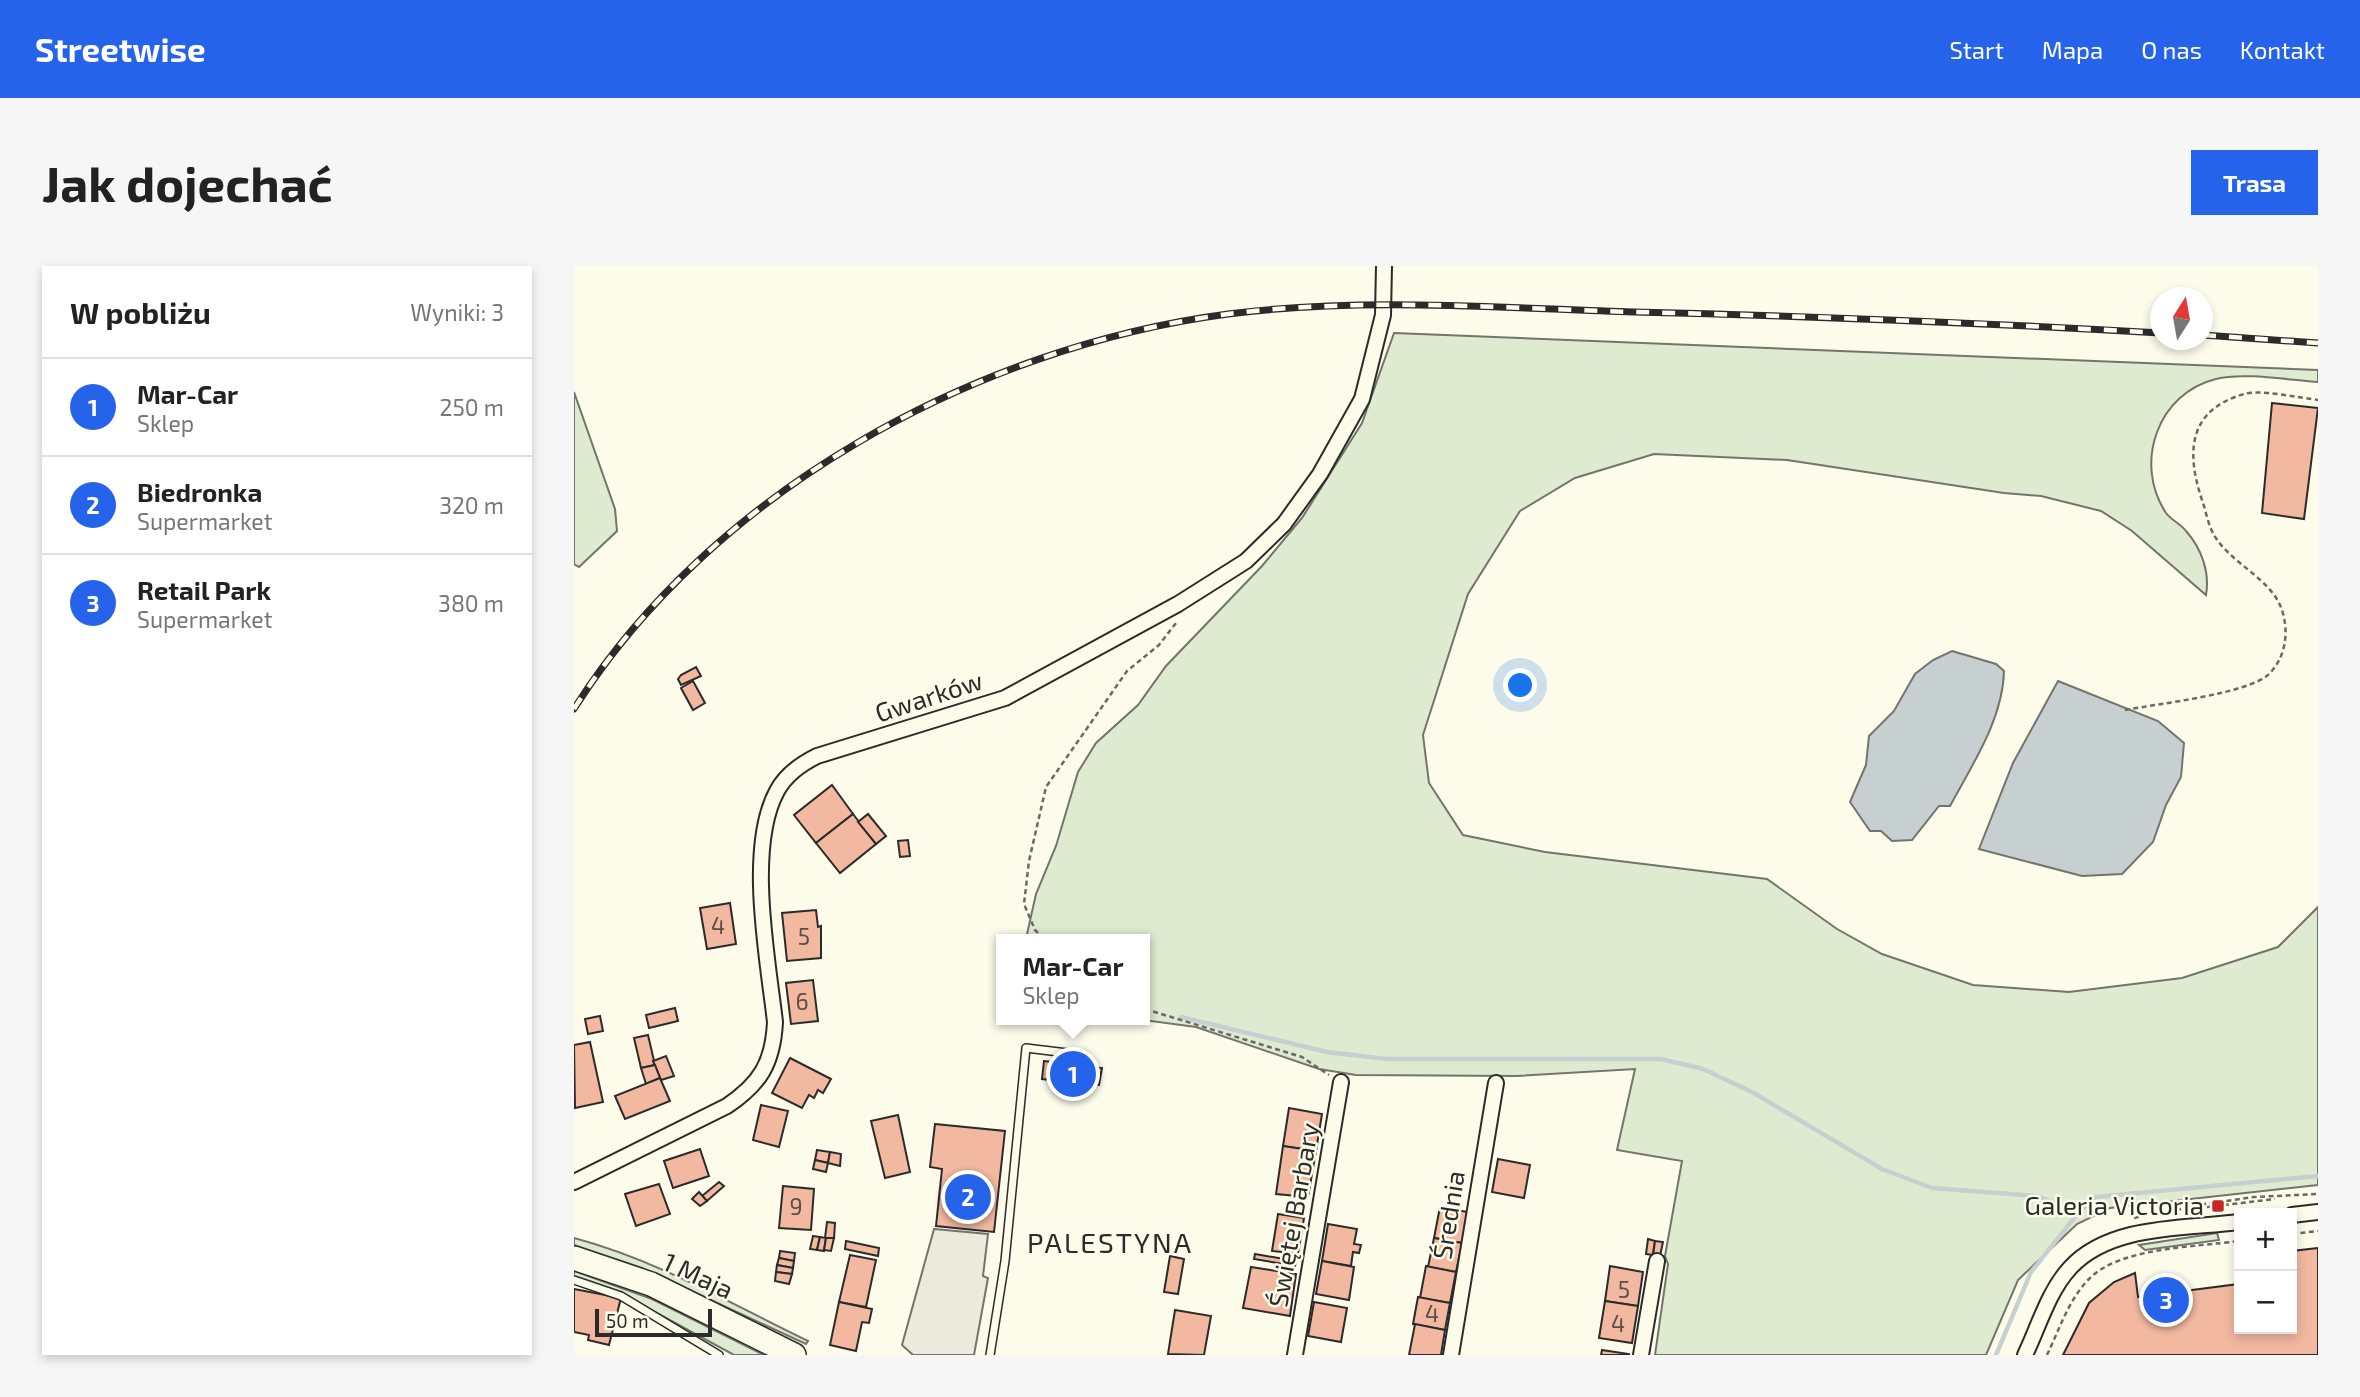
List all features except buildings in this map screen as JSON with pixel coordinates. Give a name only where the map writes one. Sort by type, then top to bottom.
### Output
[{"type":"main road","name":"1 Maja","points":[[574,1258],[651,1284],[794,1355]]},
{"type":"street","name":"Gwarków","points":[[574,1182],[727,1106],[749,1091],[764,1070],[774,1039],[775,1022],[762,898],[763,855],[771,806],[782,783],[801,764],[817,756],[1005,698],[1178,604],[1246,561],[1284,524],[1320,474],[1362,399],[1383,315],[1384,266]]},
{"type":"street","name":"Świętej Barbary","points":[[1295,1355],[1341,1083]]},
{"type":"street","name":"Średnia","points":[[1451,1355],[1496,1083]]},
{"type":"street","points":[[2297,1214],[2318,1212]]},
{"type":"street","points":[[2025,1355],[2050,1296],[2070,1267],[2101,1246],[2136,1233],[2234,1223]]},
{"type":"street","points":[[1641,1355],[1657,1261]]},
{"type":"lane","points":[[990,1355],[1005,1261],[1026,1048],[1084,1055]]},
{"type":"lane","points":[[574,1280],[631,1302],[719,1355]]},
{"type":"path","points":[[2125,710],[2238,689],[2268,675],[2283,654],[2286,631],[2281,608],[2268,588],[2236,560],[2214,535],[2194,476],[2192,448],[2199,426],[2211,409],[2246,393],[2318,400]]},
{"type":"path","points":[[1039,934],[1024,904],[1029,861],[1045,787],[1126,671],[1159,645],[1181,617]]},
{"type":"path","points":[[1150,1010],[1303,1056],[1341,1083]]},
{"type":"path","points":[[2207,1207],[2285,1198]]},
{"type":"path","points":[[2297,1233],[2318,1231]]},
{"type":"path","points":[[2048,1355],[2078,1292],[2100,1268],[2120,1259],[2234,1242]]},
{"type":"green space","points":[[1394,333],[2318,370],[2318,382],[2239,376],[2216,379],[2196,387],[2179,399],[2166,414],[2157,432],[2152,452],[2156,493],[2166,513],[2192,538],[2200,553],[2206,570],[2206,595],[2132,531],[2101,511],[2041,496],[2004,493],[1787,460],[1654,454],[1575,478],[1520,511],[1468,594],[1423,735],[1429,783],[1463,835],[1545,852],[1767,879],[1837,929],[1882,954],[1973,985],[2069,992],[2182,978],[2278,947],[2318,907],[2318,1185],[2110,1208],[2077,1224],[2018,1280],[1986,1355],[1655,1355],[1668,1264],[1665,1256],[1682,1161],[1617,1150],[1635,1069],[1517,1076],[1356,1075],[1319,1069],[1196,1027],[1150,1021],[1150,934],[1027,934],[1036,894],[1056,846],[1078,772],[1096,743],[1138,705],[1166,666],[1262,566],[1302,518],[1362,423]]},
{"type":"green space","points":[[574,392],[615,509],[617,531],[579,567],[574,564]]},
{"type":"green space","points":[[2217,1233],[2219,1240],[2145,1250],[2139,1245]]},
{"type":"green space","points":[[574,1238],[635,1258],[808,1341],[806,1344],[642,1268],[574,1245]]},
{"type":"green space","points":[[574,1271],[652,1299],[764,1355],[734,1355],[631,1299],[574,1278]]},
{"type":"shaded area","points":[[1952,651],[1996,664],[2004,671],[1998,707],[1985,741],[1950,806],[1939,806],[1912,840],[1892,841],[1881,831],[1870,831],[1850,802],[1866,765],[1869,736],[1894,711],[1915,674],[1933,660]]},
{"type":"shaded area","points":[[2058,681],[2158,721],[2184,743],[2181,777],[2166,805],[2153,842],[2122,874],[2082,876],[1979,849],[2013,763]]},
{"type":"shaded area","points":[[934,1229],[988,1234],[983,1276],[988,1278],[974,1355],[913,1355],[902,1345]]},
{"type":"waterway","points":[[1181,1017],[1327,1052],[1387,1059],[1661,1059],[1703,1069],[1752,1092],[1882,1169],[1932,1188],[2037,1196],[2079,1212]]},
{"type":"waterway","points":[[1996,1355],[2031,1272],[2079,1212],[2096,1197],[2318,1176]]},
{"type":"railway","points":[[574,709],[631,631],[699,560],[775,497],[858,442],[946,396],[1039,359],[1133,332],[1228,314],[1380,305],[1831,318],[2150,332]]},
{"type":"railway","points":[[2213,336],[2318,343]]},
{"type":"place","name":"Mar-Car","points":[[1073,1074]]},
{"type":"place","name":"Biedronka","points":[[968,1197]]},
{"type":"place","name":"Galeria Victoria","points":[[2218,1206]]},
{"type":"place","name":"Retail Park","points":[[2166,1300]]},
{"type":"district","name":"PALESTYNA","points":[[1110,1243]]}]
